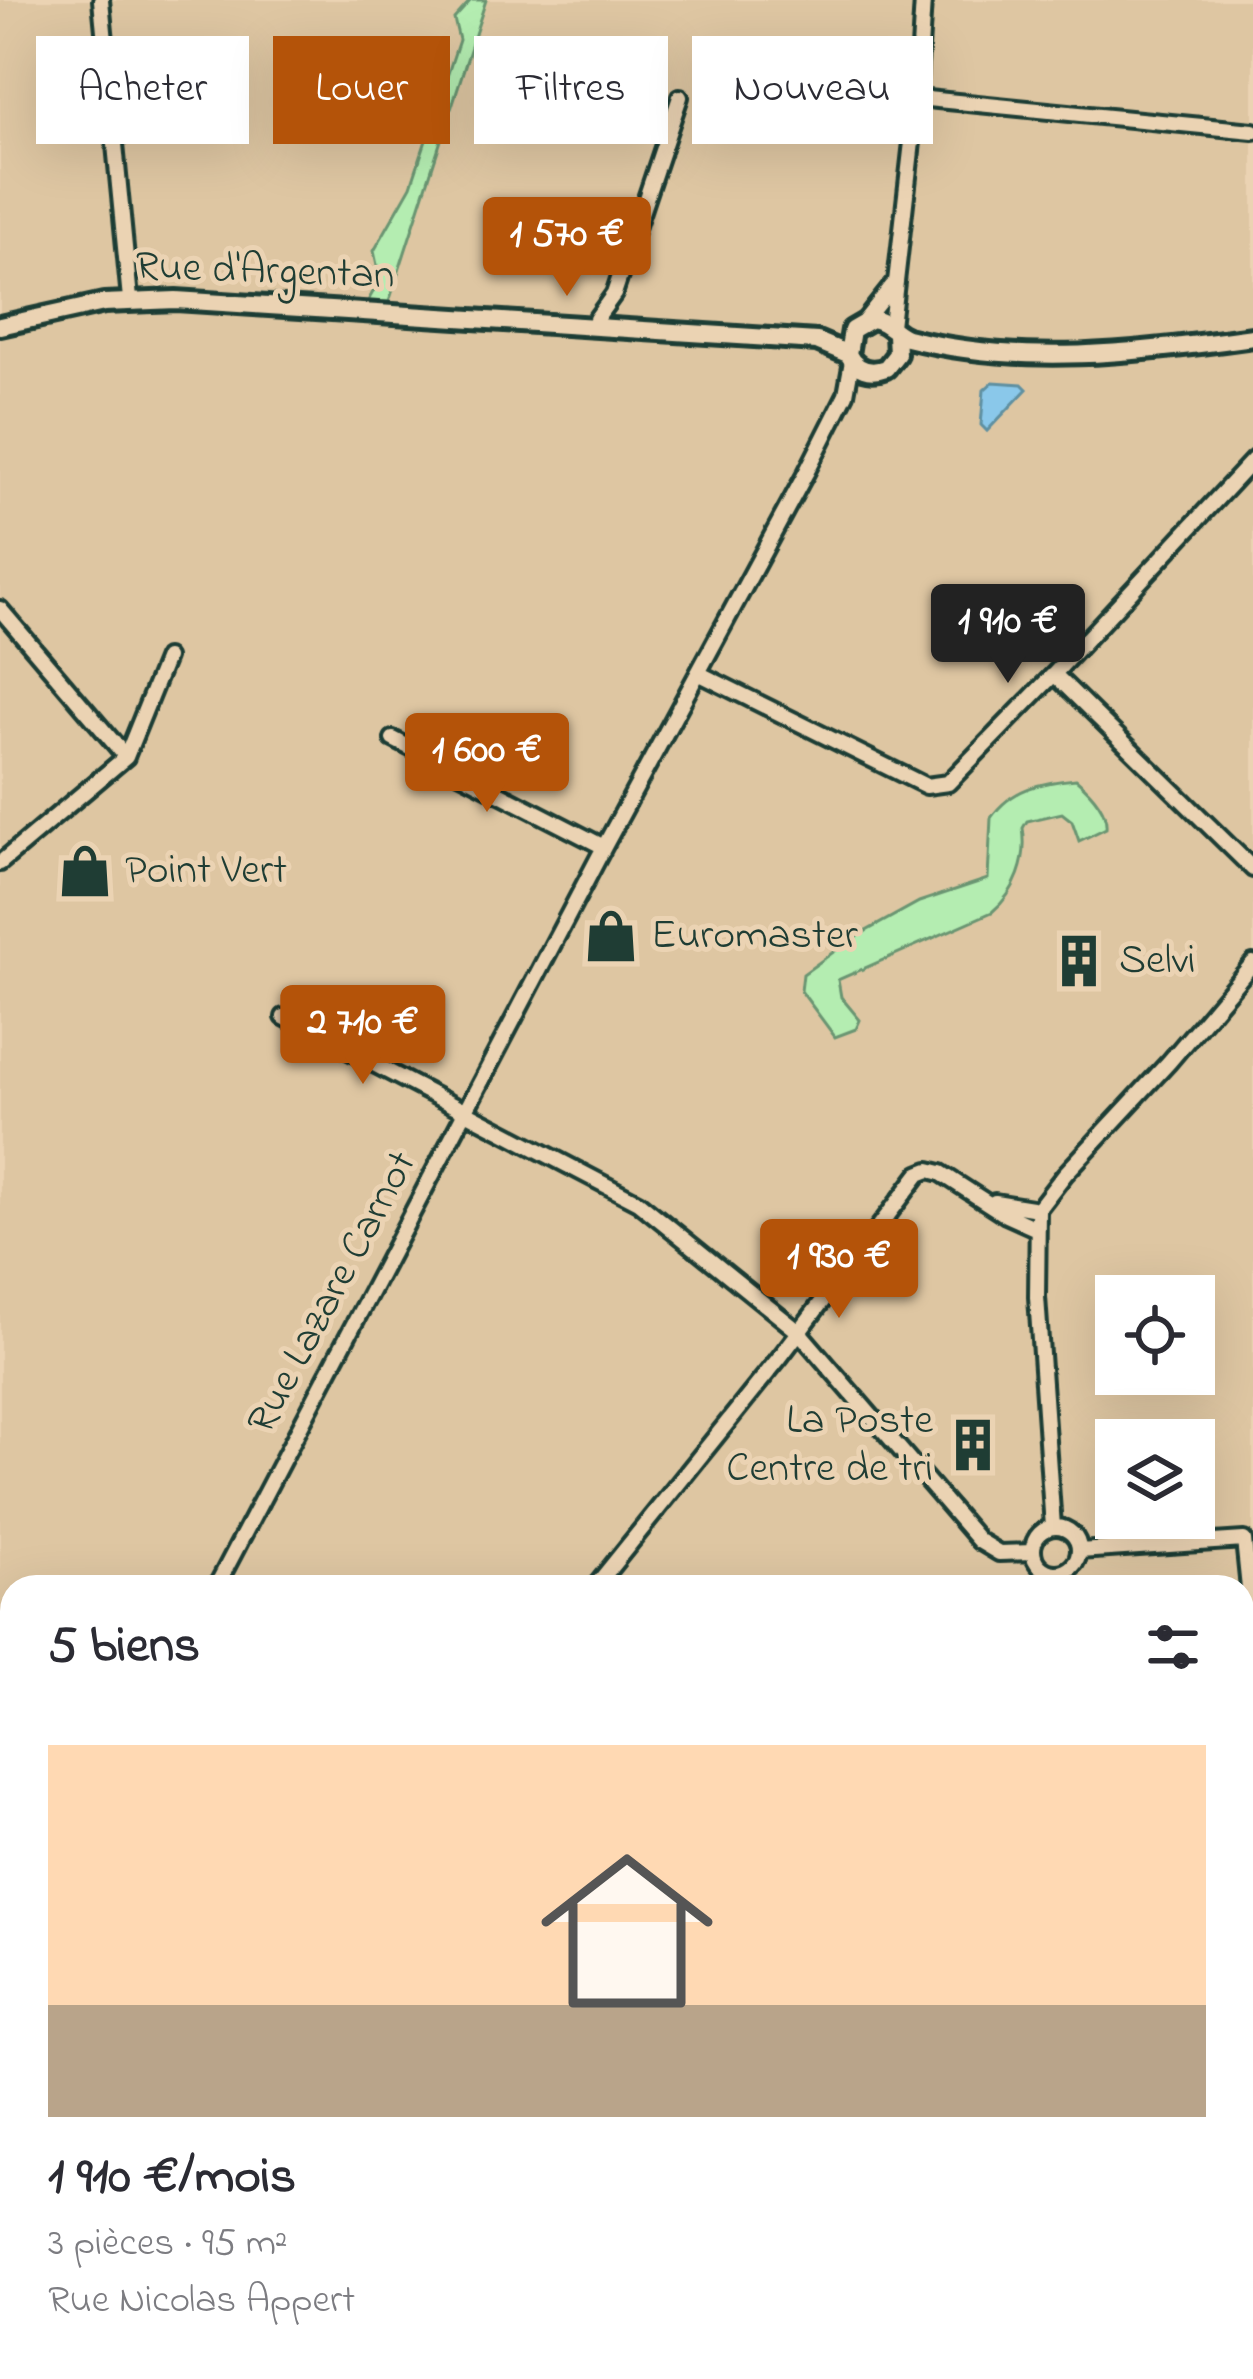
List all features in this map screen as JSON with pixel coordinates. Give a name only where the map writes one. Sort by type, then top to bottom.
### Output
[{"type":"main road","name":"Rue d'Argentan","points":[[0,326],[130,299],[817,341],[850,357]]},
{"type":"main road","points":[[935,345],[897,354],[878,371],[859,368],[850,357],[858,325],[878,320],[935,345],[990,353],[1101,354],[1253,338]]},
{"type":"main road","name":"Rue d'Argentan","points":[[817,341],[858,325]]},
{"type":"main road","points":[[894,330],[897,354]]},
{"type":"street","points":[[101,0],[130,299]]},
{"type":"street","points":[[921,36],[923,0]]},
{"type":"street","points":[[596,327],[596,319],[614,294],[680,97]]},
{"type":"street","points":[[933,100],[1253,131]]},
{"type":"street","points":[[894,330],[912,144]]},
{"type":"street","points":[[858,325],[895,282]]},
{"type":"street","points":[[614,294],[616,328]]},
{"type":"street","name":"Rue Lazare Carnot","points":[[222,1575],[846,394],[850,357]]},
{"type":"street","name":"Rue Lazare Carnot","points":[[846,394],[878,371]]},
{"type":"street","points":[[698,673],[926,786],[948,783],[1253,460]]},
{"type":"street","points":[[0,609],[126,757]]},
{"type":"street","points":[[0,863],[126,757],[166,658]]},
{"type":"street","points":[[1054,674],[1253,869]]},
{"type":"street","points":[[393,740],[604,847]]},
{"type":"street","points":[[1053,1527],[1035,1228],[1038,1209],[1253,963]]},
{"type":"street","points":[[284,1017],[638,1202],[799,1332],[979,1540],[999,1553],[1034,1552]]},
{"type":"street","points":[[605,1575],[920,1174],[941,1173],[1035,1228]]},
{"type":"street","points":[[985,1198],[1038,1209]]},
{"type":"street","points":[[1248,1575],[1244,1540],[1253,1526]]},
{"type":"street","points":[[1052,1575],[1040,1566],[1034,1552],[1040,1532],[1053,1527],[1073,1534],[1079,1551],[1063,1575]]},
{"type":"street","points":[[1079,1551],[1244,1540]]},
{"type":"shaded area","points":[[0,0],[1253,0],[1253,1575],[0,1575]]},
{"type":"green space","points":[[471,0],[486,0],[450,112],[450,67],[459,40],[454,19]]},
{"type":"green space","points":[[425,144],[440,144],[389,302],[368,301],[380,279],[374,251],[411,186]]},
{"type":"green space","points":[[1076,779],[1101,807],[1106,828],[1079,841],[1072,821],[1062,813],[1027,821],[1018,874],[1008,895],[992,912],[838,980],[841,997],[860,1020],[856,1029],[835,1037],[801,991],[803,974],[850,940],[919,902],[988,879],[991,818],[999,808],[1029,788]]},
{"type":"water","points":[[993,382],[1022,384],[1027,389],[987,431],[981,425],[984,390]]},
{"type":"place","name":"Point Vert","points":[[85,871]]},
{"type":"place","name":"Euromaster","points":[[611,936]]},
{"type":"place","name":"Selvi","points":[[1079,961]]},
{"type":"place","name":"La Poste Centre de tri","points":[[973,1445]]}]
